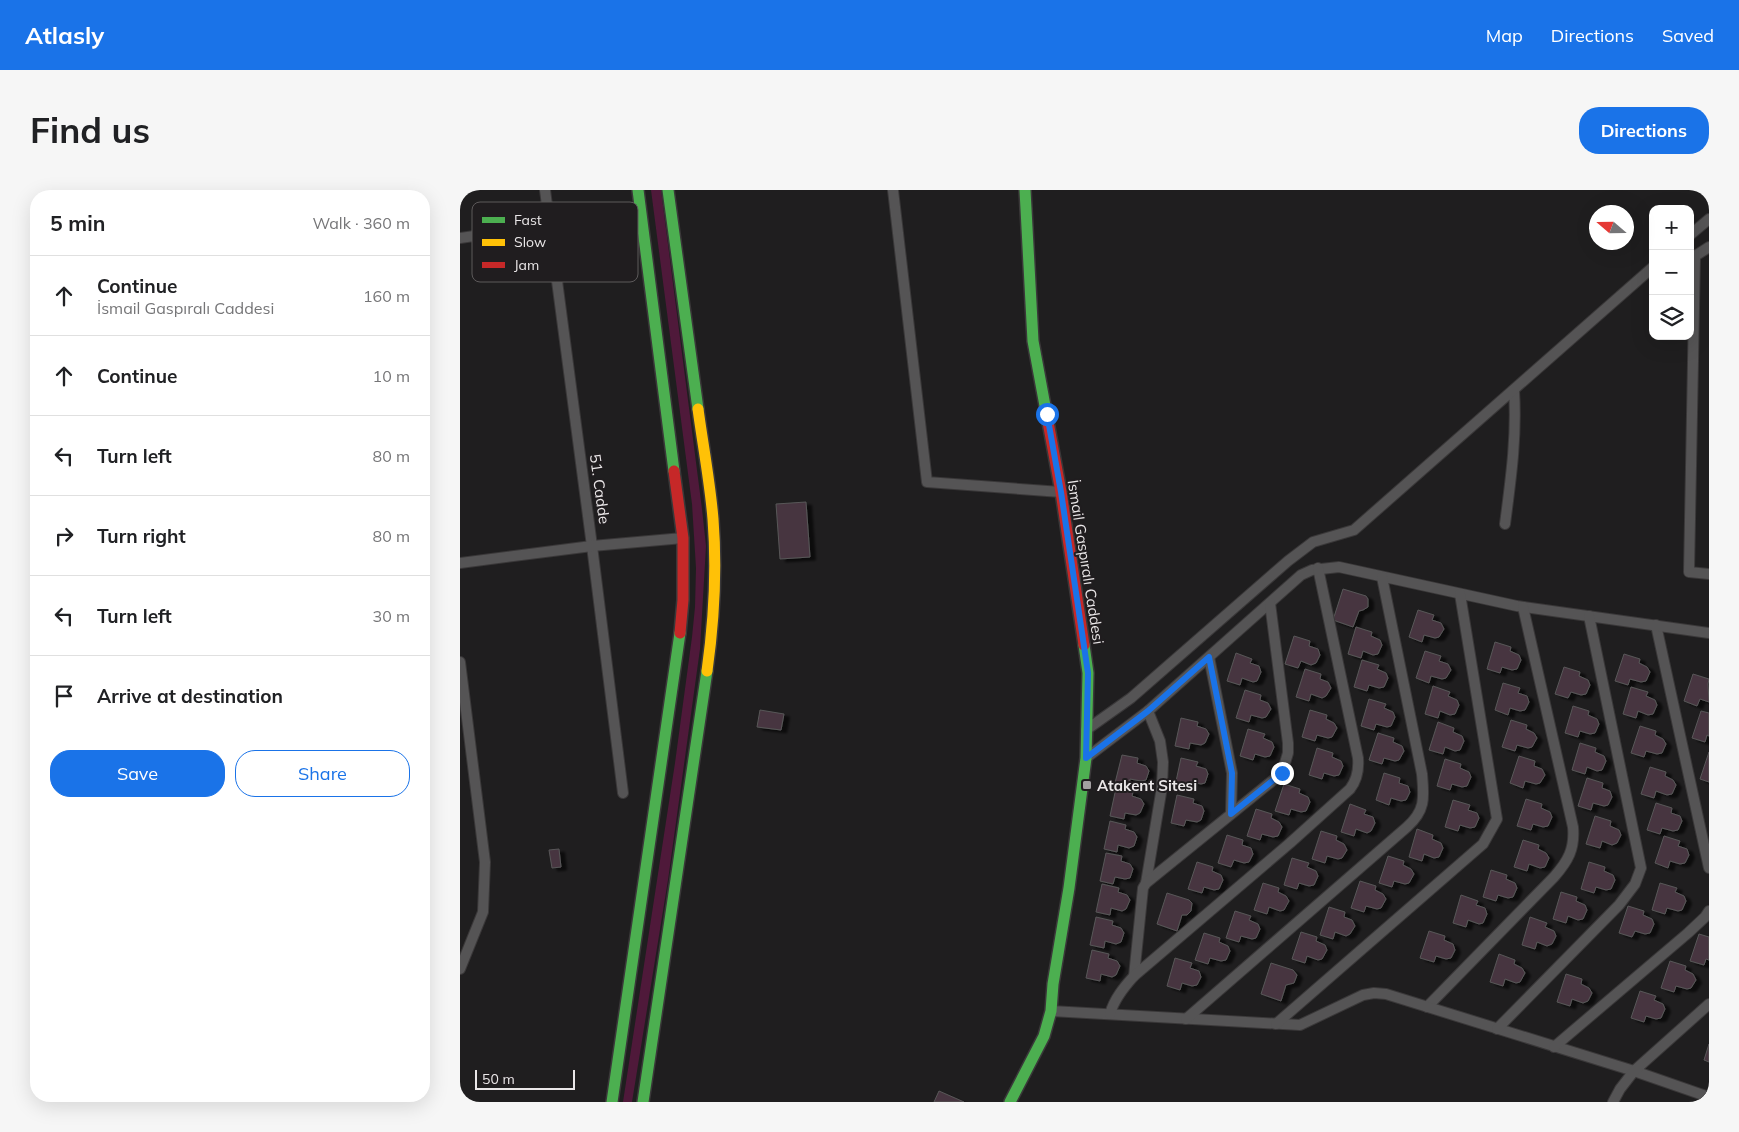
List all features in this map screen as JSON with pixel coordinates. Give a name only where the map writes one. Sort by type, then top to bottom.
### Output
[{"type":"main road","points":[[612,1102],[680,635],[683,600],[683,538],[638,190]]},
{"type":"main road","points":[[643,1102],[710,650],[715,580],[713,518],[707,467],[668,190]]},
{"type":"main road","name":"İsmail Gaspıralı Caddesi","points":[[1010,1102],[1044,1036],[1051,1011],[1053,984],[1069,888],[1086,758],[1088,673],[1061,492],[1034,341],[1025,190]]},
{"type":"street","points":[[893,190],[927,482],[1061,492]]},
{"type":"street","points":[[1694,232],[1709,219]]},
{"type":"street","points":[[1709,247],[1695,256],[1689,572],[1709,574]]},
{"type":"street","points":[[1086,730],[1131,698],[1288,561],[1313,542],[1354,530],[1649,270]]},
{"type":"street","name":"51. Cadde","points":[[557,282],[623,793]]},
{"type":"street","points":[[1504,524],[1514,460],[1516,420],[1514,390]]},
{"type":"street","points":[[460,562],[592,546],[683,538]]},
{"type":"street","points":[[1086,758],[1148,711],[1301,575],[1318,568],[1339,567],[1523,607],[1709,633]]},
{"type":"street","points":[[1110,1014],[1118,996],[1134,976],[1290,843],[1350,789],[1354,783],[1358,768],[1358,758],[1318,568]]},
{"type":"street","points":[[1186,1019],[1407,827],[1419,813],[1423,804],[1422,774],[1382,577]]},
{"type":"street","points":[[1276,1024],[1482,844],[1498,819],[1460,594]]},
{"type":"street","points":[[1134,976],[1143,888],[1146,883],[1282,773],[1288,753],[1270,603]]},
{"type":"street","points":[[1427,1007],[1554,877],[1569,858],[1572,849],[1574,840],[1573,827],[1523,607]]},
{"type":"street","points":[[1497,1029],[1619,905],[1635,884],[1641,868],[1590,616]]},
{"type":"street","points":[[1656,625],[1709,868]]},
{"type":"street","points":[[1209,657],[1232,773],[1231,814]]},
{"type":"street","points":[[460,662],[486,862],[483,912],[460,969]]},
{"type":"street","points":[[1146,883],[1162,788],[1163,762],[1160,741],[1148,711]]},
{"type":"street","points":[[1554,1047],[1692,929],[1709,911]]},
{"type":"street","points":[[1051,1011],[1300,1026],[1363,995],[1374,993],[1386,994],[1708,1095]]},
{"type":"street","points":[[1613,1102],[1620,1089],[1634,1072],[1709,1004]]},
{"type":"shaded area","points":[[651,190],[661,190],[706,546],[700,649],[668,880],[632,1102],[623,1102],[675,763],[695,607],[696,568],[692,504]]},
{"type":"building","points":[[806,502],[810,557],[780,559],[776,504]]},
{"type":"building","points":[[1343,589],[1366,596],[1368,599],[1368,607],[1359,611],[1353,627],[1333,620]]},
{"type":"building","points":[[1418,610],[1434,615],[1432,620],[1441,623],[1444,629],[1439,637],[1435,638],[1424,635],[1422,642],[1409,637]]},
{"type":"building","points":[[1356,627],[1372,632],[1371,636],[1380,640],[1382,645],[1378,654],[1373,655],[1363,651],[1361,658],[1348,654]]},
{"type":"building","points":[[1294,636],[1310,641],[1309,646],[1318,649],[1320,655],[1316,663],[1311,665],[1301,661],[1298,668],[1285,664]]},
{"type":"building","points":[[1495,642],[1511,647],[1510,651],[1519,655],[1521,660],[1517,669],[1512,670],[1502,667],[1500,673],[1487,669]]},
{"type":"building","points":[[1425,651],[1441,656],[1439,661],[1448,664],[1451,670],[1446,678],[1442,679],[1431,676],[1429,683],[1416,678]]},
{"type":"building","points":[[1236,653],[1252,659],[1250,663],[1259,666],[1261,672],[1257,681],[1253,682],[1242,678],[1240,685],[1227,681]]},
{"type":"building","points":[[1624,654],[1640,659],[1639,663],[1647,667],[1650,672],[1646,681],[1641,682],[1630,679],[1628,685],[1615,681]]},
{"type":"building","points":[[1362,660],[1379,665],[1377,669],[1386,673],[1388,678],[1384,687],[1379,688],[1369,685],[1367,691],[1354,687]]},
{"type":"building","points":[[1564,667],[1580,672],[1579,676],[1588,680],[1590,685],[1586,694],[1581,695],[1571,692],[1568,698],[1555,694]]},
{"type":"building","points":[[1305,669],[1321,674],[1320,679],[1328,682],[1331,688],[1326,696],[1322,698],[1311,694],[1309,701],[1296,697]]},
{"type":"building","points":[[1693,674],[1709,679],[1709,702],[1700,699],[1697,706],[1684,701]]},
{"type":"building","points":[[1503,683],[1520,688],[1518,693],[1527,696],[1529,702],[1525,710],[1520,711],[1510,708],[1508,715],[1495,710]]},
{"type":"building","points":[[1433,686],[1450,692],[1448,696],[1457,700],[1459,705],[1455,714],[1450,715],[1440,711],[1438,718],[1425,714]]},
{"type":"building","points":[[1631,687],[1648,692],[1646,696],[1655,700],[1657,705],[1653,714],[1648,715],[1638,711],[1636,718],[1623,714]]},
{"type":"building","points":[[1245,690],[1261,695],[1260,700],[1268,703],[1271,709],[1266,717],[1262,718],[1251,715],[1249,722],[1236,718]]},
{"type":"building","points":[[1369,699],[1386,704],[1384,708],[1393,712],[1395,717],[1391,726],[1387,727],[1376,724],[1374,730],[1361,726]]},
{"type":"building","points":[[1573,706],[1589,711],[1588,715],[1597,719],[1599,724],[1595,733],[1590,734],[1580,731],[1578,737],[1565,733]]},
{"type":"building","points":[[760,710],[784,714],[781,730],[757,727]]},
{"type":"building","points":[[1310,710],[1327,715],[1326,719],[1334,723],[1337,728],[1332,737],[1328,738],[1317,735],[1315,741],[1302,737]]},
{"type":"building","points":[[1701,711],[1709,713],[1709,736],[1707,735],[1705,742],[1692,738]]},
{"type":"building","points":[[1181,718],[1198,722],[1197,726],[1206,729],[1209,734],[1205,743],[1201,745],[1190,743],[1189,749],[1175,746]]},
{"type":"building","points":[[1511,720],[1527,725],[1526,729],[1534,733],[1537,738],[1532,747],[1528,748],[1517,745],[1515,751],[1502,747]]},
{"type":"building","points":[[1438,722],[1454,728],[1453,732],[1462,736],[1464,741],[1460,750],[1455,751],[1445,747],[1443,754],[1429,750]]},
{"type":"building","points":[[1640,726],[1656,731],[1655,735],[1663,739],[1666,744],[1662,753],[1657,754],[1646,751],[1644,757],[1631,753]]},
{"type":"building","points":[[1248,729],[1265,734],[1263,738],[1272,742],[1274,747],[1270,756],[1265,757],[1255,754],[1253,760],[1240,756]]},
{"type":"building","points":[[1378,733],[1394,738],[1393,742],[1402,746],[1404,751],[1399,760],[1395,761],[1384,758],[1382,764],[1369,760]]},
{"type":"building","points":[[1580,743],[1596,748],[1595,752],[1604,756],[1606,761],[1602,770],[1597,771],[1587,767],[1585,774],[1572,770]]},
{"type":"building","points":[[1317,748],[1333,753],[1332,757],[1341,761],[1343,766],[1339,775],[1334,776],[1324,773],[1322,779],[1309,775]]},
{"type":"building","points":[[1709,752],[1709,782],[1700,779]]},
{"type":"building","points":[[1122,755],[1138,758],[1137,763],[1146,766],[1149,771],[1146,780],[1130,779],[1129,786],[1115,783]]},
{"type":"building","points":[[1519,756],[1535,761],[1534,766],[1542,769],[1545,775],[1540,783],[1536,784],[1525,781],[1523,788],[1510,783]]},
{"type":"building","points":[[1181,758],[1198,762],[1196,766],[1206,769],[1208,774],[1205,783],[1190,782],[1188,789],[1175,786]]},
{"type":"building","points":[[1445,759],[1461,764],[1460,768],[1469,772],[1471,777],[1467,786],[1462,787],[1452,784],[1450,790],[1437,786]]},
{"type":"building","points":[[1650,767],[1666,772],[1665,776],[1673,780],[1676,785],[1672,794],[1667,795],[1656,791],[1654,798],[1641,794]]},
{"type":"building","points":[[1384,773],[1400,778],[1399,783],[1408,786],[1410,792],[1406,800],[1401,801],[1391,798],[1389,805],[1376,800]]},
{"type":"building","points":[[1587,778],[1603,783],[1602,788],[1610,791],[1612,797],[1608,805],[1604,806],[1593,803],[1591,810],[1578,806]]},
{"type":"building","points":[[1284,784],[1300,789],[1299,793],[1308,797],[1310,802],[1306,811],[1301,812],[1291,809],[1289,815],[1275,811]]},
{"type":"building","points":[[1116,788],[1133,792],[1132,796],[1141,799],[1144,804],[1140,813],[1136,815],[1125,813],[1124,819],[1110,816]]},
{"type":"building","points":[[1177,795],[1194,799],[1193,803],[1202,806],[1204,811],[1201,820],[1197,822],[1186,820],[1184,826],[1171,823]]},
{"type":"building","points":[[1526,799],[1542,804],[1541,808],[1550,812],[1552,817],[1548,826],[1543,827],[1533,824],[1531,830],[1517,826]]},
{"type":"building","points":[[1453,800],[1470,805],[1468,810],[1477,813],[1479,818],[1475,827],[1470,828],[1460,825],[1458,831],[1445,827]]},
{"type":"building","points":[[1656,803],[1672,808],[1671,813],[1680,816],[1682,821],[1678,830],[1673,831],[1662,828],[1660,834],[1647,830]]},
{"type":"building","points":[[1350,804],[1366,810],[1364,814],[1373,817],[1375,823],[1371,831],[1367,833],[1356,829],[1354,836],[1341,832]]},
{"type":"building","points":[[1256,809],[1272,814],[1271,818],[1279,822],[1282,827],[1278,836],[1273,837],[1262,834],[1260,840],[1247,836]]},
{"type":"building","points":[[1595,816],[1611,821],[1610,826],[1619,830],[1621,835],[1617,843],[1612,845],[1602,841],[1600,848],[1586,844]]},
{"type":"building","points":[[1110,821],[1126,825],[1125,829],[1134,832],[1137,837],[1134,846],[1129,848],[1118,845],[1117,852],[1104,849]]},
{"type":"building","points":[[1417,829],[1433,835],[1432,839],[1441,843],[1443,848],[1439,857],[1434,858],[1424,854],[1422,861],[1409,857]]},
{"type":"building","points":[[1321,831],[1337,836],[1336,840],[1344,844],[1347,850],[1342,858],[1338,859],[1327,856],[1325,863],[1312,859]]},
{"type":"building","points":[[1227,835],[1243,840],[1242,845],[1251,848],[1253,854],[1249,862],[1244,863],[1234,860],[1231,867],[1218,863]]},
{"type":"building","points":[[1664,836],[1680,841],[1678,846],[1687,849],[1689,855],[1685,863],[1680,864],[1670,861],[1668,868],[1655,863]]},
{"type":"building","points":[[1523,840],[1539,845],[1538,849],[1546,853],[1549,858],[1545,867],[1540,868],[1529,864],[1527,871],[1514,867]]},
{"type":"building","points":[[559,849],[561,867],[552,868],[549,850]]},
{"type":"building","points":[[1106,853],[1122,856],[1121,861],[1130,864],[1133,869],[1130,878],[1115,877],[1113,884],[1100,881]]},
{"type":"building","points":[[1388,856],[1404,861],[1403,865],[1411,869],[1414,874],[1409,883],[1405,884],[1394,881],[1392,887],[1379,883]]},
{"type":"building","points":[[1292,858],[1309,863],[1307,867],[1316,871],[1318,876],[1314,885],[1309,886],[1299,883],[1297,889],[1284,885]]},
{"type":"building","points":[[1197,862],[1213,867],[1212,871],[1221,875],[1223,880],[1219,889],[1214,890],[1204,887],[1202,893],[1188,889]]},
{"type":"building","points":[[1589,862],[1605,867],[1604,871],[1613,875],[1615,880],[1611,889],[1606,890],[1596,887],[1594,893],[1581,889]]},
{"type":"building","points":[[1491,870],[1507,875],[1506,879],[1515,883],[1517,888],[1513,897],[1508,898],[1498,895],[1496,901],[1483,897]]},
{"type":"building","points":[[1360,881],[1376,886],[1375,890],[1383,894],[1386,899],[1381,908],[1377,909],[1366,906],[1364,912],[1351,908]]},
{"type":"building","points":[[1263,883],[1279,888],[1278,892],[1286,896],[1289,901],[1284,910],[1280,911],[1269,907],[1267,914],[1254,910]]},
{"type":"building","points":[[1660,883],[1677,888],[1675,892],[1684,896],[1686,901],[1682,910],[1678,911],[1667,908],[1665,914],[1652,910]]},
{"type":"building","points":[[1102,884],[1119,888],[1118,892],[1127,895],[1130,900],[1126,909],[1122,911],[1111,908],[1110,915],[1096,912]]},
{"type":"building","points":[[1561,892],[1577,897],[1576,901],[1585,905],[1587,910],[1583,919],[1578,920],[1568,916],[1566,923],[1553,919]]},
{"type":"building","points":[[1167,893],[1189,900],[1192,903],[1191,911],[1187,915],[1182,915],[1177,931],[1157,924]]},
{"type":"building","points":[[1461,895],[1478,901],[1476,905],[1485,908],[1487,914],[1483,923],[1479,924],[1468,920],[1466,927],[1453,923]]},
{"type":"building","points":[[1628,906],[1644,911],[1643,915],[1652,919],[1654,924],[1650,933],[1645,934],[1635,931],[1632,937],[1619,933]]},
{"type":"building","points":[[1329,907],[1345,912],[1344,917],[1352,920],[1355,926],[1350,934],[1346,936],[1335,932],[1333,939],[1320,935]]},
{"type":"building","points":[[1235,911],[1251,916],[1249,920],[1258,924],[1260,929],[1256,938],[1252,939],[1241,936],[1239,942],[1226,938]]},
{"type":"building","points":[[1096,917],[1113,921],[1112,925],[1121,928],[1124,933],[1121,942],[1116,944],[1105,941],[1104,948],[1090,945]]},
{"type":"building","points":[[1530,917],[1547,923],[1545,927],[1554,931],[1556,936],[1552,944],[1547,946],[1537,942],[1535,949],[1522,945]]},
{"type":"building","points":[[1429,931],[1445,936],[1444,940],[1453,944],[1455,950],[1451,958],[1446,959],[1436,956],[1434,962],[1420,958]]},
{"type":"building","points":[[1301,932],[1317,937],[1316,941],[1325,945],[1327,950],[1322,959],[1318,960],[1307,956],[1305,963],[1292,959]]},
{"type":"building","points":[[1204,933],[1220,938],[1219,942],[1228,946],[1230,951],[1226,960],[1221,961],[1210,958],[1208,964],[1195,960]]},
{"type":"building","points":[[1699,934],[1709,937],[1709,960],[1706,959],[1704,965],[1690,961]]},
{"type":"building","points":[[1092,950],[1109,954],[1108,958],[1117,961],[1120,966],[1116,975],[1112,977],[1101,974],[1100,981],[1086,978]]},
{"type":"building","points":[[1499,954],[1515,960],[1514,964],[1522,968],[1525,973],[1520,982],[1516,983],[1505,979],[1503,986],[1490,982]]},
{"type":"building","points":[[1175,958],[1192,963],[1190,968],[1199,971],[1201,977],[1197,985],[1192,986],[1182,983],[1180,990],[1167,986]]},
{"type":"building","points":[[1670,961],[1686,966],[1685,970],[1693,974],[1696,980],[1691,988],[1687,989],[1676,986],[1674,992],[1661,988]]},
{"type":"building","points":[[1271,963],[1293,970],[1297,975],[1294,983],[1286,985],[1281,1001],[1261,994]]},
{"type":"building","points":[[1566,974],[1582,979],[1581,984],[1589,988],[1592,993],[1588,1001],[1583,1003],[1572,999],[1570,1006],[1557,1002]]},
{"type":"building","points":[[1640,991],[1656,996],[1654,1000],[1663,1004],[1665,1009],[1661,1018],[1656,1019],[1646,1016],[1644,1022],[1631,1018]]},
{"type":"building","points":[[1709,1044],[1709,1062],[1704,1060]]},
{"type":"building","points":[[939,1091],[964,1102],[934,1102]]},
{"type":"traffic: fast","points":[[638,190],[674,471]]},
{"type":"traffic: fast","points":[[668,190],[698,409]]},
{"type":"traffic: fast","points":[[1025,190],[1033,341],[1048,422]]},
{"type":"traffic: fast","points":[[612,1102],[680,633]]},
{"type":"traffic: fast","points":[[1010,1102],[1044,1036],[1051,1011],[1053,984],[1069,888],[1086,758],[1088,673],[1084,645]]},
{"type":"traffic: fast","points":[[643,1102],[707,671]]},
{"type":"traffic: slow","points":[[698,409],[710,491],[715,557],[714,595],[707,671]]},
{"type":"traffic: jam","points":[[1048,422],[1061,492],[1084,645]]},
{"type":"traffic: jam","points":[[674,471],[683,538],[683,600],[680,633]]},
{"type":"place","name":"Atakent Sitesi","points":[[1087,785]]},
{"type":"route","points":[[1047,414],[1061,492],[1088,673],[1086,758],[1148,711],[1209,657],[1232,773],[1231,814],[1282,773]]}]
